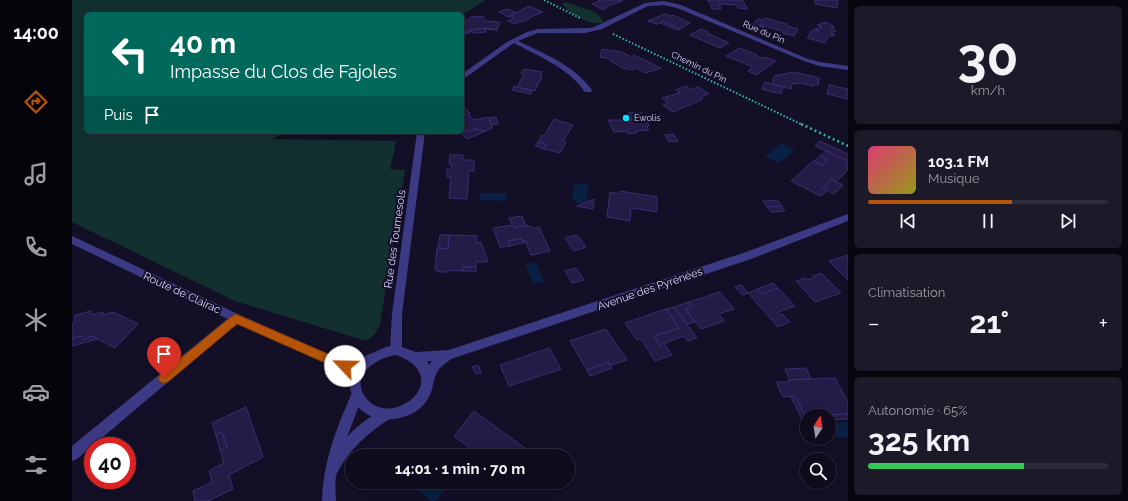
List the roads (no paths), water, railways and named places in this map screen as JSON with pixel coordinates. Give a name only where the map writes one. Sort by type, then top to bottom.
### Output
[{"type":"street","name":"Rue du Pin","points":[[669,0],[675,5]]},
{"type":"street","name":"Rue du Pin","points":[[514,41],[526,34],[538,31],[576,32],[593,30],[652,2],[675,5],[806,60],[835,67],[848,68]]},
{"type":"street","points":[[464,77],[514,41],[570,71],[585,83],[588,90]]},
{"type":"street","name":"Rue des Tournesols","points":[[396,350],[397,314],[421,134]]},
{"type":"street","name":"Avenue des Pyrénées","points":[[428,378],[437,362],[449,355],[661,286],[750,255],[848,217]]},
{"type":"street","name":"Route de Clairac","points":[[72,240],[236,318],[358,373]]},
{"type":"street","points":[[72,454],[236,318]]},
{"type":"street","points":[[329,479],[336,462],[358,433],[371,422],[386,415],[399,413],[411,408],[420,400],[426,389],[428,378],[425,367],[417,357],[408,352],[396,350],[384,351],[373,356],[364,363],[358,373],[356,384],[357,395],[333,456],[329,479],[329,501]]},
{"type":"street","name":"Avenue des Pyrénées","points":[[417,357],[449,355]]},
{"type":"street","points":[[357,395],[364,404],[373,411],[386,415]]},
{"type":"water","points":[[781,143],[795,150],[779,163],[765,156]]},
{"type":"water","points":[[575,183],[589,185],[586,202],[579,204],[572,200]]},
{"type":"water","points":[[480,193],[506,193],[507,201],[480,200]]},
{"type":"water","points":[[536,262],[544,282],[533,284],[525,264]]},
{"type":"water","points":[[848,422],[848,437],[836,437],[836,423]]},
{"type":"water","points":[[417,489],[445,489],[435,501],[432,501]]},
{"type":"place","name":"Ewolis","points":[[626,118]]}]
